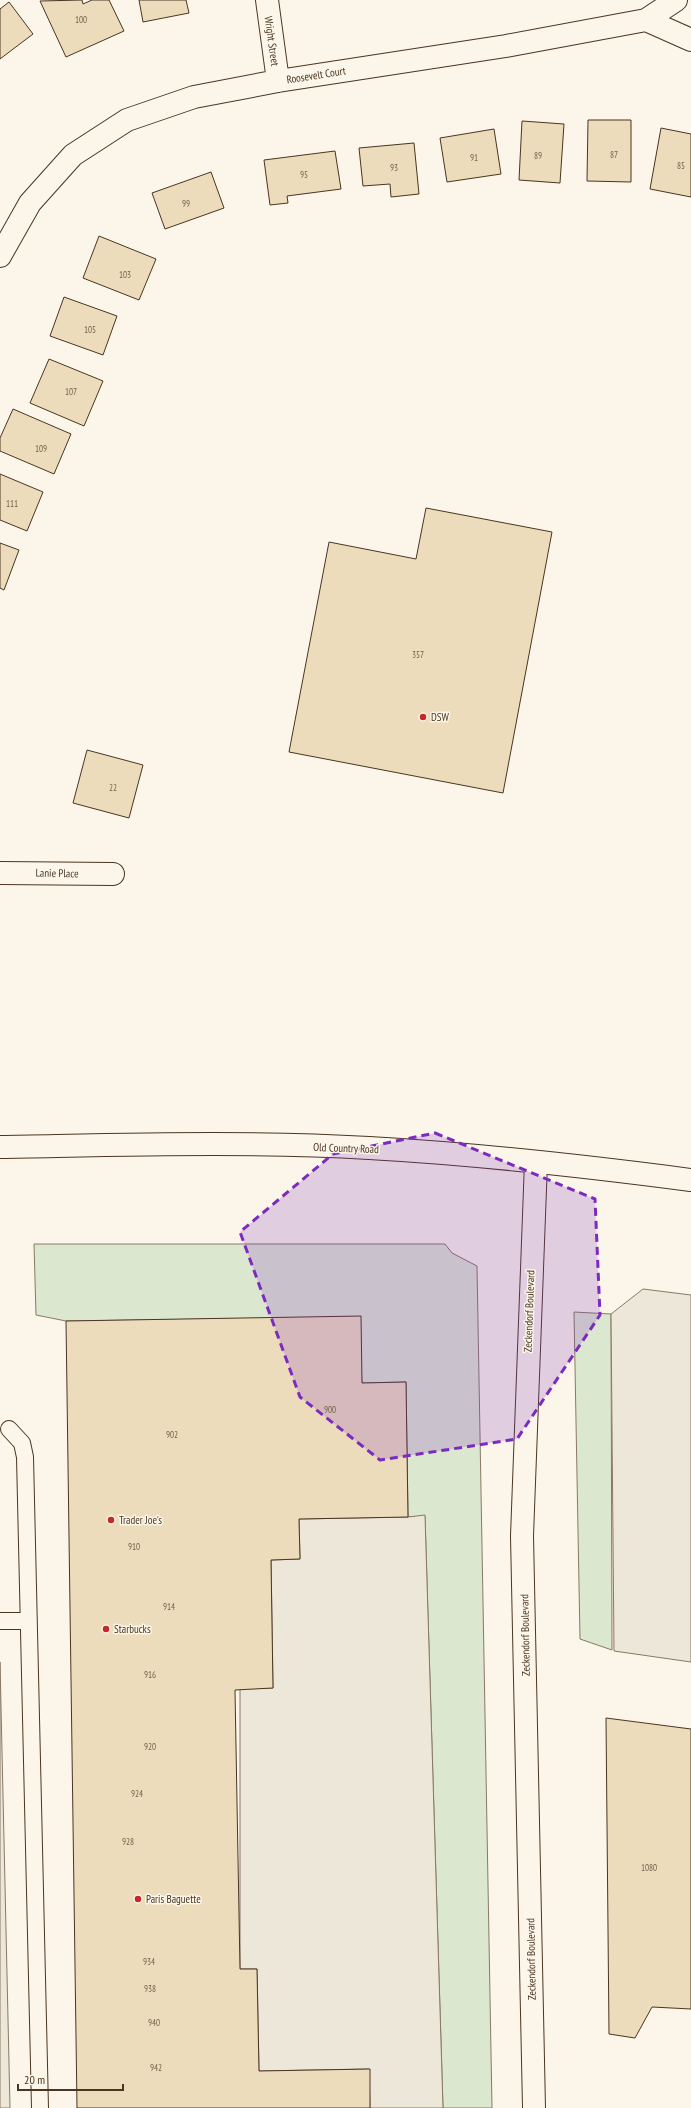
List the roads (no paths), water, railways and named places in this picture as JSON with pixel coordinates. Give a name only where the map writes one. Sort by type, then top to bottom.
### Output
[{"type":"street","name":"Wright Street","points":[[267,0],[278,81]]},
{"type":"street","points":[[646,20],[676,0]]},
{"type":"street","name":"Roosevelt Court","points":[[0,256],[30,203],[73,155],[127,120],[194,97],[278,81],[506,46],[646,20]]},
{"type":"street","points":[[646,20],[691,40]]},
{"type":"street","name":"Lanie Place","points":[[0,873],[113,874]]},
{"type":"street","name":"Old Country Road","points":[[0,1147],[154,1144],[367,1148],[461,1154],[691,1180]]},
{"type":"street","name":"Zeckendorf Boulevard","points":[[534,2108],[522,1536],[536,1162]]},
{"type":"lane","points":[[10,1428],[22,1443],[25,1457],[40,2108]]},
{"type":"lane","points":[[0,1621],[28,1621]]},
{"type":"place","name":"DSW","points":[[423,717]]},
{"type":"place","name":"Trader Joe's","points":[[111,1520]]},
{"type":"place","name":"Starbucks","points":[[106,1629]]},
{"type":"place","name":"Paris Baguette","points":[[138,1899]]}]
